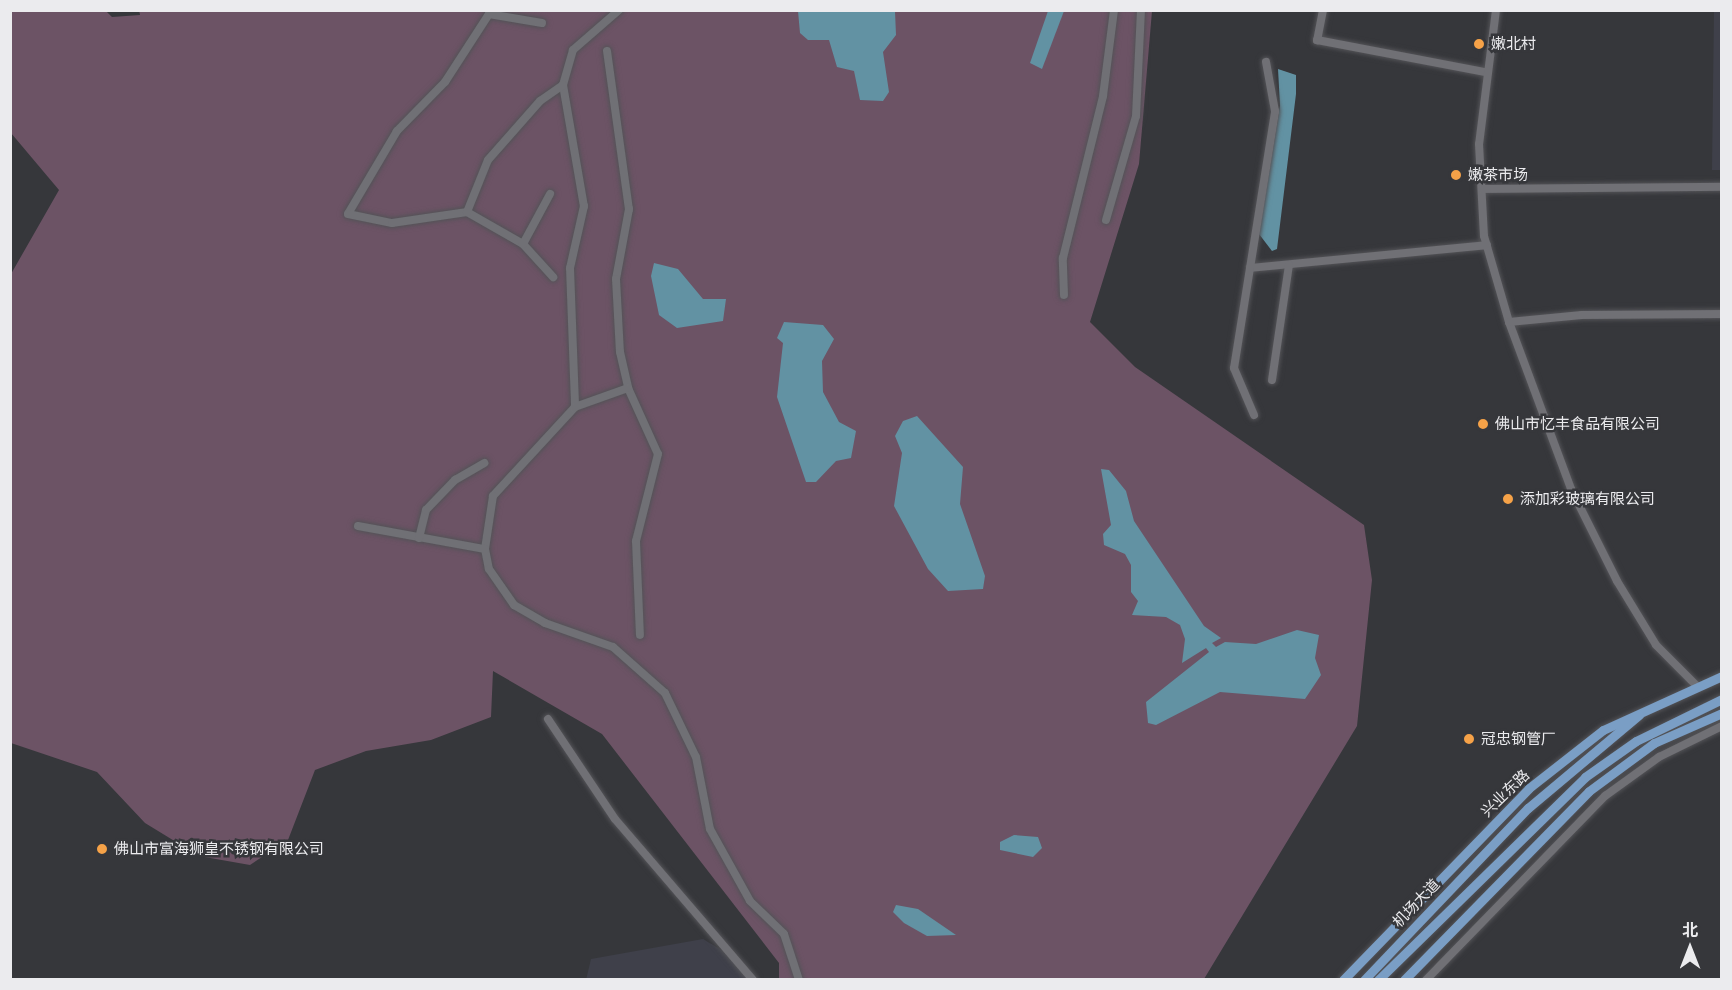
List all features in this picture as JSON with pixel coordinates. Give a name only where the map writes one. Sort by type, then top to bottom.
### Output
[{"type":"main road","name":"兴业东路","points":[[1343,980],[1529,789],[1603,730],[1655,702],[1722,675]]},
{"type":"main road","points":[[1378,980],[1585,777],[1636,741],[1722,699]]},
{"type":"main road","name":"机场大道","points":[[1364,980],[1490,847],[1563,775],[1655,702]]},
{"type":"main road","points":[[1404,980],[1589,791],[1654,743],[1722,713]]},
{"type":"street","points":[[575,406],[570,268],[584,206],[563,85],[573,50],[619,10]]},
{"type":"street","points":[[1064,295],[1063,258],[1103,96],[1114,10]]},
{"type":"street","points":[[1106,220],[1136,116],[1141,10]]},
{"type":"street","points":[[1323,10],[1317,40],[1484,72]]},
{"type":"street","points":[[1496,10],[1484,72],[1482,189],[1487,245],[1509,322],[1571,489],[1617,581],[1656,645],[1696,685]]},
{"type":"street","points":[[542,23],[489,14],[445,82],[397,131],[348,214],[392,223],[467,212],[523,244],[553,277]]},
{"type":"street","points":[[607,51],[629,209],[616,279],[628,388],[658,454],[636,541],[640,635]]},
{"type":"street","points":[[1254,415],[1234,368],[1275,111],[1266,62]]},
{"type":"street","points":[[467,212],[488,160],[540,101],[563,85]]},
{"type":"street","points":[[1482,189],[1722,187]]},
{"type":"street","points":[[523,244],[550,195]]},
{"type":"street","points":[[1250,268],[1487,245]]},
{"type":"street","points":[[1272,380],[1289,265]]},
{"type":"street","points":[[1509,322],[1582,315],[1722,314]]},
{"type":"street","points":[[628,388],[575,406],[493,496],[485,549],[489,569],[514,605],[545,623],[613,647],[665,693],[696,757],[710,829],[750,901],[784,934],[799,980]]},
{"type":"street","points":[[419,538],[426,510],[455,480],[484,463]]},
{"type":"street","points":[[358,526],[485,549]]},
{"type":"street","points":[[548,719],[615,819],[753,980]]},
{"type":"street","points":[[1426,980],[1605,796],[1659,757],[1722,726]]},
{"type":"shaded area","points":[[139,10],[1152,11],[1139,164],[1090,322],[1135,367],[1364,525],[1372,580],[1357,726],[1204,979],[779,979],[779,963],[602,734],[493,671],[491,717],[431,740],[366,751],[315,770],[288,840],[250,865],[199,856],[145,823],[97,772],[11,743],[11,274],[59,190],[11,133],[10,11],[106,11],[112,17],[140,15]]},
{"type":"shaded area","points":[[1714,11],[1721,11],[1721,170],[1712,170]]},
{"type":"shaded area","points":[[703,939],[730,955],[750,980],[586,980],[591,959]]},
{"type":"water","points":[[798,11],[895,11],[896,35],[883,52],[889,92],[883,101],[860,100],[854,71],[837,67],[829,40],[808,40],[800,33]]},
{"type":"water","points":[[1048,11],[1064,11],[1042,69],[1030,63]]},
{"type":"water","points":[[1278,69],[1296,75],[1296,94],[1277,249],[1272,251],[1259,234],[1280,106]]},
{"type":"water","points":[[654,263],[678,269],[703,299],[726,299],[723,321],[677,328],[659,315],[651,276]]},
{"type":"water","points":[[784,322],[823,325],[834,339],[822,361],[823,392],[839,422],[856,431],[851,458],[836,461],[816,482],[806,482],[777,397],[783,343],[777,338]]},
{"type":"water","points":[[917,416],[963,467],[960,504],[985,576],[983,589],[948,591],[928,569],[894,506],[902,453],[895,436],[903,421]]},
{"type":"water","points":[[1101,469],[1109,470],[1126,491],[1134,521],[1204,626],[1221,638],[1212,643],[1216,647],[1225,642],[1256,644],[1297,630],[1319,635],[1315,658],[1321,675],[1305,699],[1220,692],[1156,725],[1148,723],[1146,702],[1209,652],[1206,648],[1182,663],[1185,639],[1180,625],[1166,617],[1132,615],[1138,601],[1131,592],[1131,565],[1125,554],[1104,545],[1103,534],[1111,525]]},
{"type":"water","points":[[1014,835],[1038,837],[1042,848],[1033,857],[1000,850],[1000,842]]},
{"type":"water","points":[[896,905],[918,909],[956,935],[927,936],[904,923],[893,912]]},
{"type":"place","name":"嫩北村","points":[[1479,44]]},
{"type":"place","name":"嫩茶市场","points":[[1456,175]]},
{"type":"place","name":"佛山市忆丰食品有限公司","points":[[1483,424]]},
{"type":"place","name":"添加彩玻璃有限公司","points":[[1508,499]]},
{"type":"place","name":"冠忠钢管厂","points":[[1469,739]]},
{"type":"place","name":"佛山市富海狮皇不锈钢有限公司","points":[[102,849]]}]
